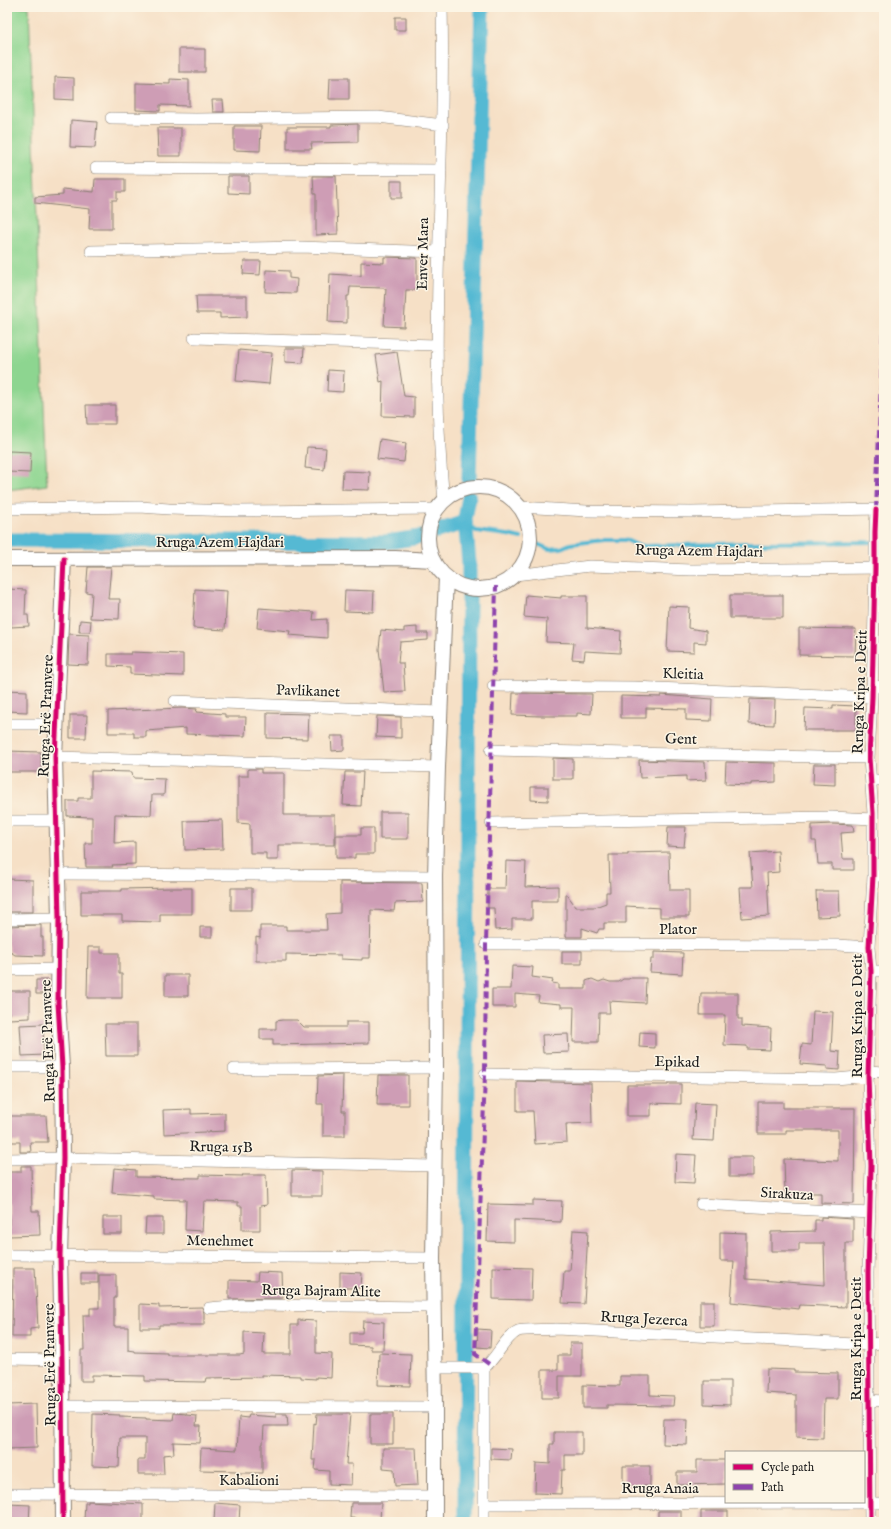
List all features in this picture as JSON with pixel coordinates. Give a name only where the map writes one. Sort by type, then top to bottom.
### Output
[{"type":"street","name":"Enver Mara","points":[[441,505],[441,466],[436,345],[443,125],[442,7]]},
{"type":"street","points":[[111,118],[219,119],[378,117],[443,125]]},
{"type":"street","points":[[96,168],[441,170]]},
{"type":"street","points":[[91,251],[301,247],[438,252]]},
{"type":"street","points":[[194,338],[436,345]]},
{"type":"street","name":"Rruga Azem Hajdari","points":[[473,487],[494,489],[504,493],[520,507],[526,516],[529,526],[530,548],[522,567],[515,575],[501,584],[486,589],[465,587],[446,577],[433,560],[428,539],[430,523],[441,505],[462,490],[473,487]]},
{"type":"street","points":[[9,509],[140,507],[238,511],[441,505]]},
{"type":"street","points":[[520,507],[587,511],[659,512],[880,510]]},
{"type":"street","name":"Rruga Kripa e Detit","points":[[870,1522],[868,1273],[871,1166],[868,1073],[872,971],[869,947],[878,876],[869,758],[880,568],[875,550],[875,532],[880,510]]},
{"type":"street","name":"Rruga Azem Hajdari","points":[[7,559],[395,558],[433,560]]},
{"type":"street","name":"Rruga Erë Pranvere","points":[[63,1522],[63,1406],[60,1255],[63,1158],[62,1067],[58,1003],[59,918],[55,757],[64,559]]},
{"type":"street","name":"Rruga Azem Hajdari","points":[[515,575],[590,566],[691,570],[880,568]]},
{"type":"street","points":[[435,1522],[433,1258],[436,1068],[435,876],[446,577]]},
{"type":"street","name":"Kleitia","points":[[493,686],[633,687],[872,692],[884,687]]},
{"type":"street","name":"Pavlikanet","points":[[175,701],[440,712]]},
{"type":"street","points":[[7,724],[57,724]]},
{"type":"street","name":"Gent","points":[[491,750],[869,758]]},
{"type":"street","points":[[55,757],[438,767]]},
{"type":"street","points":[[871,780],[884,780]]},
{"type":"street","points":[[491,823],[832,817],[873,819]]},
{"type":"street","points":[[7,821],[56,821]]},
{"type":"street","points":[[58,874],[435,876]]},
{"type":"street","points":[[7,919],[59,918]]},
{"type":"street","name":"Plator","points":[[486,944],[830,945],[869,947]]},
{"type":"street","points":[[7,970],[58,969]]},
{"type":"street","points":[[872,971],[884,971]]},
{"type":"street","points":[[7,1068],[62,1067]]},
{"type":"street","points":[[234,1069],[436,1068]]},
{"type":"street","name":"Epikad","points":[[485,1074],[836,1079],[868,1073],[884,1072]]},
{"type":"street","name":"Rruga 15B","points":[[7,1159],[63,1158],[434,1166]]},
{"type":"street","name":"Sirakuza","points":[[701,1204],[870,1213]]},
{"type":"street","name":"Menehmet","points":[[7,1255],[433,1258]]},
{"type":"street","name":"Rruga Bajram Alite","points":[[209,1308],[242,1305],[434,1307]]},
{"type":"street","name":"Rruga Jezerca","points":[[481,1368],[489,1364],[511,1337],[519,1331],[556,1329],[868,1345],[884,1342]]},
{"type":"street","points":[[7,1359],[62,1360]]},
{"type":"street","points":[[435,1368],[481,1368],[484,1522]]},
{"type":"street","points":[[869,1400],[884,1401]]},
{"type":"street","points":[[63,1406],[435,1407]]},
{"type":"street","name":"Kabalioni","points":[[7,1494],[435,1496]]},
{"type":"street","name":"Rruga Anaia","points":[[484,1504],[884,1503]]},
{"type":"green space","points":[[7,7],[29,7],[47,485],[7,490]]},
{"type":"building","points":[[395,17],[406,17],[406,30],[395,30]]},
{"type":"building","points":[[179,49],[205,49],[205,72],[179,72]]},
{"type":"building","points":[[55,77],[74,78],[74,100],[55,99]]},
{"type":"building","points":[[330,78],[349,78],[349,99],[329,99]]},
{"type":"building","points":[[170,79],[189,80],[189,106],[160,105],[160,111],[136,110],[136,83],[170,84]]},
{"type":"building","points":[[212,100],[223,100],[224,112],[213,112]]},
{"type":"building","points":[[71,120],[97,122],[95,148],[70,147]]},
{"type":"building","points":[[358,124],[358,142],[311,143],[312,149],[287,149],[287,127],[331,127],[331,125]]},
{"type":"building","points":[[234,126],[261,126],[260,151],[234,150]]},
{"type":"building","points":[[157,128],[181,128],[181,156],[158,156]]},
{"type":"building","points":[[228,176],[249,176],[249,194],[228,193]]},
{"type":"building","points":[[313,176],[336,176],[338,234],[316,235],[316,194],[314,194]]},
{"type":"building","points":[[95,179],[125,179],[125,192],[117,192],[117,200],[112,200],[112,229],[89,229],[90,209],[35,203],[35,197],[63,195],[63,189],[94,192]]},
{"type":"building","points":[[391,181],[402,181],[402,198],[391,198]]},
{"type":"building","points":[[384,257],[417,258],[417,290],[406,290],[404,327],[384,326],[386,289],[384,288],[350,287],[349,296],[347,296],[347,323],[328,322],[330,274],[361,276],[361,262],[384,263]]},
{"type":"building","points":[[244,261],[261,261],[260,275],[243,274]]},
{"type":"building","points":[[266,270],[289,271],[289,278],[297,279],[296,293],[265,292]]},
{"type":"building","points":[[196,296],[247,296],[247,317],[220,318],[220,313],[197,313]]},
{"type":"building","points":[[285,348],[304,348],[303,363],[285,362]]},
{"type":"building","points":[[239,350],[272,353],[269,384],[236,381]]},
{"type":"building","points":[[397,352],[404,396],[414,397],[414,417],[382,416],[383,381],[380,382],[376,355]]},
{"type":"building","points":[[328,370],[344,371],[343,392],[327,391]]},
{"type":"building","points":[[86,405],[115,405],[115,424],[87,424]]},
{"type":"building","points":[[380,439],[406,443],[404,462],[377,459]]},
{"type":"building","points":[[307,447],[326,448],[324,470],[305,468]]},
{"type":"building","points":[[9,451],[31,452],[30,473],[8,472]]},
{"type":"building","points":[[343,471],[370,472],[369,490],[342,489]]},
{"type":"building","points":[[88,567],[111,567],[108,599],[120,599],[119,619],[90,618],[92,593],[86,592]]},
{"type":"building","points":[[7,589],[26,590],[25,615],[28,615],[29,626],[11,627],[10,611],[7,611]]},
{"type":"building","points":[[195,589],[227,591],[225,630],[193,628]]},
{"type":"building","points":[[345,590],[374,591],[373,612],[344,611]]},
{"type":"building","points":[[526,595],[561,598],[561,596],[587,596],[587,628],[621,631],[620,653],[585,651],[584,660],[572,659],[574,643],[546,642],[547,619],[524,617]]},
{"type":"building","points":[[730,595],[783,595],[783,618],[730,618]]},
{"type":"building","points":[[669,606],[689,607],[688,628],[706,631],[706,643],[694,642],[694,652],[667,651]]},
{"type":"building","points":[[259,608],[314,612],[313,620],[327,619],[327,638],[289,635],[290,631],[257,628]]},
{"type":"building","points":[[80,620],[91,621],[90,632],[79,632]]},
{"type":"building","points":[[417,627],[417,633],[428,633],[428,640],[400,642],[398,663],[403,663],[405,691],[384,692],[379,649],[381,630],[404,632],[404,628]]},
{"type":"building","points":[[799,628],[856,629],[855,656],[799,655]]},
{"type":"building","points":[[69,634],[89,635],[88,665],[68,664]]},
{"type":"building","points":[[131,652],[183,654],[183,676],[130,674],[130,667],[108,666],[108,654],[131,654]]},
{"type":"building","points":[[7,690],[27,691],[27,712],[7,711]]},
{"type":"building","points":[[513,693],[592,694],[591,714],[577,713],[577,716],[512,715]]},
{"type":"building","points":[[661,695],[712,699],[711,721],[686,720],[686,709],[646,708],[646,718],[621,718],[621,696],[661,697]]},
{"type":"building","points":[[750,699],[775,700],[774,725],[749,724]]},
{"type":"building","points":[[833,705],[856,706],[856,730],[804,730],[805,708],[833,709]]},
{"type":"building","points":[[182,708],[197,709],[196,712],[225,714],[225,717],[246,717],[245,736],[186,734],[186,728],[146,731],[146,737],[134,737],[134,733],[108,733],[108,711]]},
{"type":"building","points":[[267,713],[309,714],[308,739],[267,738]]},
{"type":"building","points":[[70,715],[87,715],[86,738],[70,738]]},
{"type":"building","points":[[377,716],[401,717],[401,738],[376,737]]},
{"type":"building","points":[[331,736],[344,736],[344,750],[332,751]]},
{"type":"building","points":[[7,751],[41,752],[41,772],[7,772]]},
{"type":"building","points":[[553,758],[573,759],[573,779],[553,779]]},
{"type":"building","points":[[639,760],[705,762],[706,780],[686,781],[686,776],[640,778]]},
{"type":"building","points":[[726,762],[776,763],[776,782],[751,783],[751,785],[725,784]]},
{"type":"building","points":[[814,764],[835,764],[835,785],[813,784]]},
{"type":"building","points":[[248,769],[261,769],[261,773],[284,773],[284,815],[335,815],[335,845],[278,845],[278,860],[266,860],[266,853],[250,853],[250,824],[238,823],[238,776],[248,776]]},
{"type":"building","points":[[91,771],[132,772],[133,778],[165,779],[164,795],[152,795],[151,815],[115,814],[114,843],[135,842],[135,864],[112,865],[113,867],[86,867],[85,843],[92,843],[92,817],[67,816],[67,801],[78,801],[78,798],[91,798]]},
{"type":"building","points":[[345,772],[363,772],[361,806],[343,805]]},
{"type":"building","points":[[531,787],[548,787],[548,801],[531,800]]},
{"type":"building","points":[[380,812],[408,812],[408,839],[380,839]]},
{"type":"building","points":[[222,820],[223,849],[185,850],[184,821]]},
{"type":"building","points":[[812,825],[853,825],[854,832],[841,833],[843,859],[854,859],[854,870],[832,870],[832,864],[818,864],[816,841],[812,841]]},
{"type":"building","points":[[668,827],[686,827],[684,847],[667,846]]},
{"type":"building","points":[[361,828],[374,828],[374,854],[355,854],[355,858],[336,858],[336,835],[361,835]]},
{"type":"building","points":[[778,851],[779,872],[767,873],[769,916],[742,918],[740,887],[753,887],[750,853]]},
{"type":"building","points":[[669,852],[670,890],[689,890],[689,917],[660,917],[660,908],[626,906],[626,923],[604,923],[604,929],[599,929],[597,933],[582,928],[582,937],[566,937],[566,893],[576,907],[595,907],[606,903],[606,892],[610,892],[609,855]]},
{"type":"building","points":[[506,861],[526,862],[525,887],[558,886],[558,901],[532,901],[532,919],[512,919],[512,929],[495,930],[494,908],[488,908],[488,889],[505,889]]},
{"type":"building","points":[[7,879],[33,880],[33,912],[7,912]]},
{"type":"building","points":[[340,882],[422,883],[423,902],[395,903],[394,911],[371,910],[370,958],[362,958],[362,960],[341,959],[341,955],[286,954],[286,961],[256,961],[256,937],[260,938],[260,926],[286,926],[286,930],[327,930],[326,914],[340,913]]},
{"type":"building","points":[[192,888],[192,914],[160,914],[160,922],[122,921],[122,915],[81,915],[81,891]]},
{"type":"building","points":[[231,888],[252,888],[252,910],[231,910]]},
{"type":"building","points":[[816,891],[839,891],[840,916],[817,917]]},
{"type":"building","points":[[41,925],[41,937],[43,937],[43,956],[15,955],[9,951],[7,943],[7,926]]},
{"type":"building","points":[[200,927],[212,927],[212,937],[200,937]]},
{"type":"building","points":[[88,947],[101,947],[101,953],[119,953],[119,974],[122,974],[122,998],[87,998]]},
{"type":"building","points":[[562,951],[582,951],[582,964],[562,964]]},
{"type":"building","points":[[654,952],[683,953],[682,974],[650,972],[651,959],[654,959]]},
{"type":"building","points":[[512,966],[533,967],[532,977],[553,980],[552,983],[558,984],[558,989],[586,989],[586,981],[592,979],[599,982],[604,980],[619,982],[623,979],[646,978],[645,1003],[609,1001],[610,1013],[599,1013],[598,1042],[573,1042],[574,1007],[561,1007],[561,1004],[538,1002],[539,996],[515,994],[515,1007],[492,1007],[492,989],[511,989]]},
{"type":"building","points":[[165,975],[188,975],[188,996],[165,996]]},
{"type":"building","points":[[36,980],[49,980],[49,994],[36,994]]},
{"type":"building","points":[[9,991],[30,991],[30,1018],[9,1019]]},
{"type":"building","points":[[701,993],[738,993],[738,1019],[742,1019],[742,1026],[771,1028],[770,1050],[747,1049],[747,1046],[724,1045],[725,1015],[700,1015]]},
{"type":"building","points":[[813,1011],[833,1012],[831,1051],[840,1052],[839,1070],[827,1069],[827,1066],[800,1064],[802,1044],[811,1045]]},
{"type":"building","points":[[297,1020],[304,1027],[346,1027],[346,1022],[369,1022],[369,1043],[273,1045],[273,1039],[260,1039],[260,1029],[276,1029],[276,1021]]},
{"type":"building","points":[[43,1024],[44,1055],[22,1056],[20,1025]]},
{"type":"building","points":[[105,1024],[137,1024],[137,1056],[106,1056]]},
{"type":"building","points":[[640,1032],[655,1033],[655,1048],[639,1047]]},
{"type":"building","points":[[568,1034],[569,1052],[543,1053],[542,1035]]},
{"type":"building","points":[[343,1075],[342,1111],[345,1111],[345,1136],[323,1136],[323,1104],[317,1104],[318,1076]]},
{"type":"building","points":[[378,1075],[408,1075],[408,1105],[377,1105]]},
{"type":"building","points":[[517,1081],[591,1083],[592,1123],[566,1124],[567,1142],[535,1144],[533,1111],[517,1111]]},
{"type":"building","points":[[681,1084],[681,1104],[651,1103],[651,1116],[627,1116],[627,1085]]},
{"type":"building","points":[[758,1102],[783,1102],[783,1108],[855,1108],[854,1204],[821,1203],[821,1193],[785,1193],[784,1159],[838,1161],[838,1130],[786,1130],[786,1134],[758,1134]]},
{"type":"building","points":[[695,1103],[716,1104],[714,1141],[693,1140]]},
{"type":"building","points":[[191,1109],[191,1114],[225,1113],[225,1131],[164,1134],[163,1110]]},
{"type":"building","points":[[7,1116],[46,1116],[48,1142],[30,1142],[31,1152],[20,1152],[20,1142],[7,1142]]},
{"type":"building","points":[[676,1154],[696,1155],[694,1183],[675,1182]]},
{"type":"building","points":[[729,1157],[753,1157],[753,1176],[729,1177]]},
{"type":"building","points":[[21,1166],[31,1166],[32,1211],[39,1211],[40,1235],[9,1236],[9,1172],[21,1172]]},
{"type":"building","points":[[114,1168],[136,1170],[136,1177],[200,1178],[200,1175],[266,1175],[267,1205],[260,1206],[260,1230],[242,1230],[242,1206],[238,1206],[238,1202],[204,1201],[202,1231],[185,1230],[186,1200],[154,1199],[154,1196],[112,1193]]},
{"type":"building","points":[[292,1170],[322,1171],[322,1196],[292,1196]]},
{"type":"building","points":[[533,1200],[562,1201],[561,1222],[514,1220],[514,1242],[487,1241],[488,1204],[533,1205]]},
{"type":"building","points":[[103,1217],[122,1217],[122,1234],[103,1234]]},
{"type":"building","points":[[821,1217],[853,1219],[853,1243],[846,1243],[846,1307],[800,1305],[799,1309],[731,1302],[734,1261],[720,1261],[720,1232],[746,1233],[746,1279],[825,1285],[824,1243],[799,1243],[799,1251],[771,1251],[771,1232],[815,1231],[815,1220],[821,1220]]},
{"type":"building","points":[[146,1218],[163,1218],[163,1234],[145,1234]]},
{"type":"building","points":[[573,1230],[588,1231],[584,1304],[562,1303],[564,1271],[570,1271]]},
{"type":"building","points":[[493,1267],[532,1268],[531,1300],[493,1299]]},
{"type":"building","points":[[13,1268],[35,1268],[38,1328],[30,1329],[30,1337],[12,1337]]},
{"type":"building","points":[[258,1272],[282,1273],[283,1298],[229,1299],[229,1280],[257,1281]]},
{"type":"building","points":[[340,1272],[362,1273],[361,1288],[340,1288]]},
{"type":"building","points":[[81,1273],[98,1273],[98,1283],[81,1283]]},
{"type":"building","points":[[99,1275],[116,1275],[114,1327],[128,1327],[128,1350],[135,1352],[167,1353],[167,1355],[240,1355],[244,1354],[244,1332],[264,1333],[263,1354],[291,1354],[291,1325],[298,1325],[298,1320],[316,1321],[316,1353],[332,1354],[331,1378],[316,1377],[316,1379],[301,1378],[301,1376],[262,1375],[262,1377],[206,1378],[205,1382],[145,1381],[145,1376],[92,1375],[92,1381],[81,1381],[81,1350],[84,1350],[83,1315],[90,1315],[90,1308],[99,1308]]},
{"type":"building","points":[[700,1301],[714,1301],[714,1326],[700,1326]]},
{"type":"building","points":[[140,1304],[159,1305],[159,1308],[202,1307],[204,1313],[204,1325],[159,1325],[159,1328],[140,1328]]},
{"type":"building","points":[[363,1321],[384,1322],[383,1350],[371,1350],[371,1346],[350,1345],[350,1333],[362,1333]]},
{"type":"building","points":[[478,1329],[491,1330],[490,1348],[477,1347]]},
{"type":"building","points":[[570,1343],[582,1343],[582,1376],[559,1376],[559,1398],[542,1398],[542,1370],[558,1370],[558,1355],[570,1355]]},
{"type":"building","points":[[379,1353],[411,1354],[410,1386],[378,1385]]},
{"type":"building","points":[[767,1369],[794,1370],[794,1372],[838,1373],[838,1399],[824,1399],[823,1438],[796,1437],[796,1395],[766,1393]]},
{"type":"building","points":[[620,1376],[650,1376],[650,1395],[674,1396],[673,1406],[607,1405],[607,1408],[583,1408],[583,1385],[620,1386]]},
{"type":"building","points":[[704,1381],[730,1381],[730,1405],[704,1404]]},
{"type":"building","points":[[36,1404],[37,1448],[7,1449],[7,1405]]},
{"type":"building","points":[[174,1413],[197,1416],[196,1426],[201,1426],[200,1443],[173,1442],[174,1454],[163,1455],[164,1474],[138,1474],[138,1460],[145,1460],[145,1438],[120,1438],[119,1467],[92,1466],[93,1414],[173,1420]]},
{"type":"building","points":[[276,1414],[287,1414],[288,1426],[264,1426],[262,1444],[262,1473],[236,1473],[236,1471],[200,1470],[201,1448],[237,1450],[239,1417],[248,1418],[249,1415],[276,1417]]},
{"type":"building","points":[[317,1414],[350,1414],[346,1464],[352,1464],[351,1485],[329,1484],[329,1471],[315,1470],[316,1460],[312,1460],[314,1423],[316,1424]]},
{"type":"building","points":[[370,1414],[393,1414],[393,1444],[370,1444]]},
{"type":"building","points":[[664,1419],[688,1419],[687,1445],[663,1444]]},
{"type":"building","points":[[554,1432],[582,1432],[582,1455],[565,1455],[565,1470],[562,1470],[561,1494],[535,1493],[536,1463],[550,1464],[550,1444],[554,1444]]},
{"type":"building","points":[[383,1448],[416,1448],[418,1485],[395,1486],[394,1469],[383,1468]]},
{"type":"building","points":[[491,1448],[512,1449],[511,1460],[491,1459]]},
{"type":"building","points":[[697,1460],[725,1460],[725,1484],[677,1485],[677,1472],[697,1472]]},
{"type":"building","points":[[623,1466],[650,1466],[650,1486],[623,1486]]},
{"type":"building","points":[[88,1501],[143,1504],[143,1522],[95,1522],[95,1520],[84,1520],[85,1503],[88,1503]]},
{"type":"building","points":[[215,1503],[240,1505],[239,1522],[214,1522]]},
{"type":"building","points":[[351,1503],[381,1503],[380,1520],[350,1518]]},
{"type":"building","points":[[8,1504],[30,1505],[29,1522],[7,1522]]},
{"type":"building","points":[[658,1511],[681,1511],[681,1519],[658,1519]]},
{"type":"building","points":[[701,1511],[728,1511],[728,1522],[701,1522]]},
{"type":"waterway","points":[[469,479],[482,7]]},
{"type":"waterway","points":[[469,497],[465,519],[469,579]]},
{"type":"waterway","points":[[465,519],[476,531],[521,538]]},
{"type":"waterway","points":[[437,531],[457,525],[465,519]]},
{"type":"waterway","points":[[7,540],[387,542],[420,537]]},
{"type":"waterway","points":[[535,543],[549,549],[561,548],[570,544],[604,540],[626,540],[637,545],[645,546],[884,542]]},
{"type":"waterway","points":[[465,1522],[469,596]]},
{"type":"marked path","points":[[876,510],[884,305]]},
{"type":"marked path","points":[[489,1364],[475,1354],[485,1074],[486,944],[496,586]]},
{"type":"cycle path","points":[[870,1522],[868,1273],[871,1166],[868,1076],[871,971],[869,947],[873,876],[873,813],[869,758],[872,697],[876,510]]},
{"type":"cycle path","points":[[63,1522],[60,1255],[63,1158],[62,1067],[58,1003],[59,918],[55,757],[64,559]]}]
